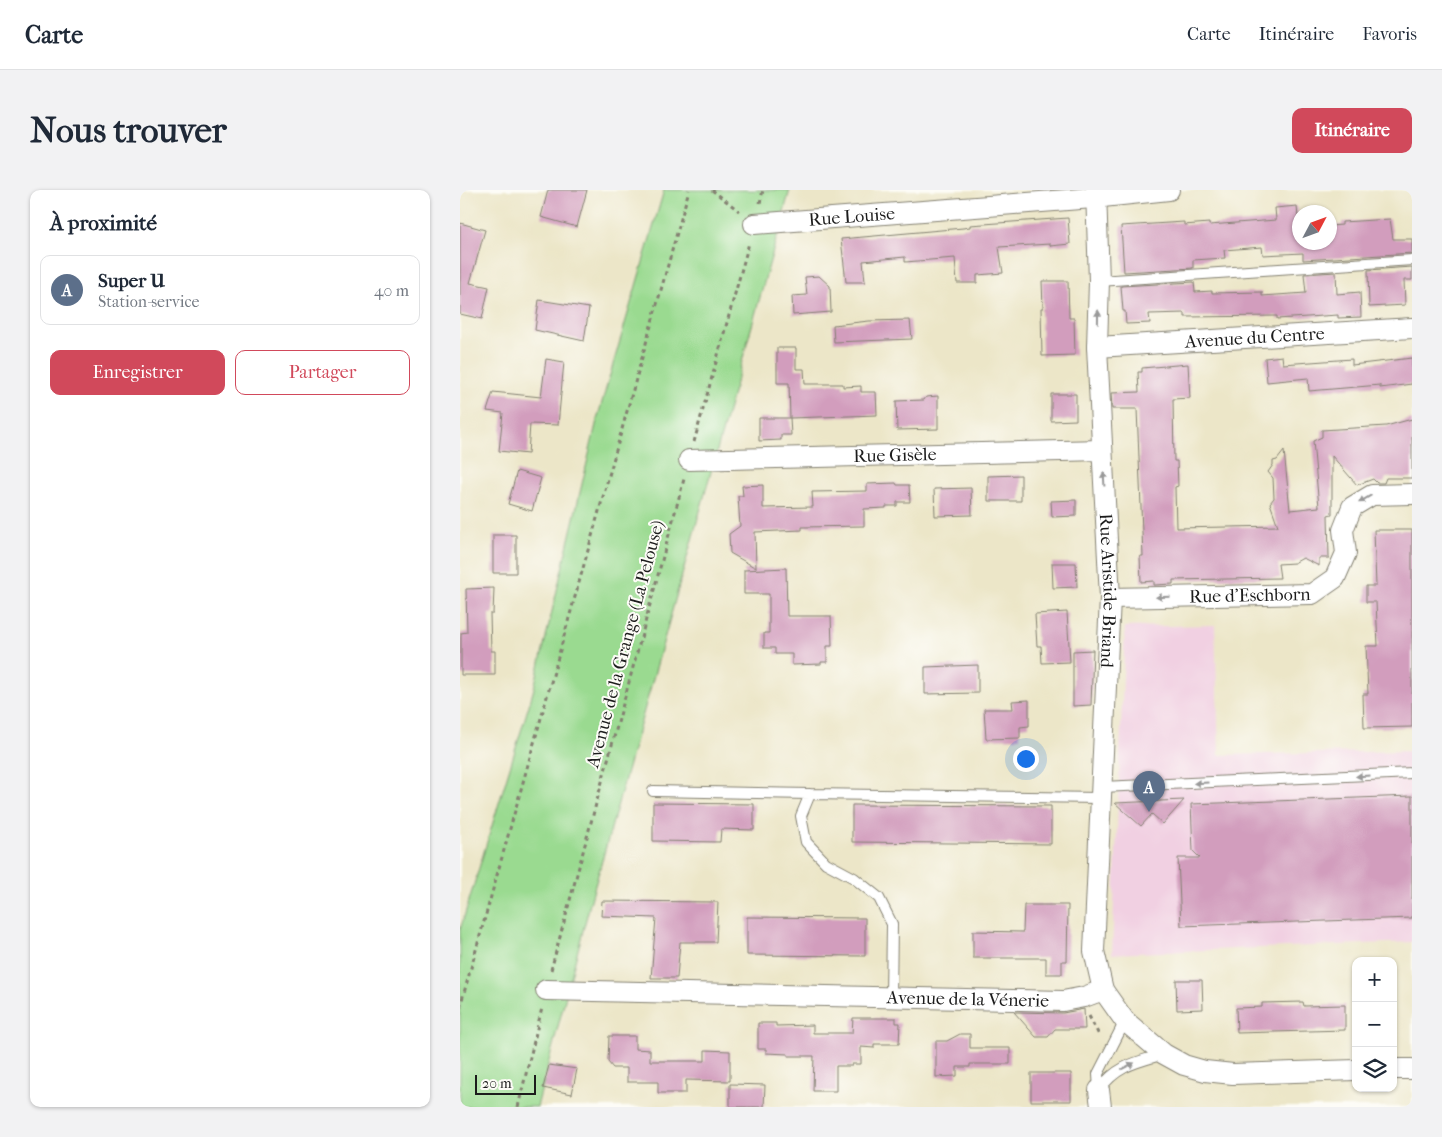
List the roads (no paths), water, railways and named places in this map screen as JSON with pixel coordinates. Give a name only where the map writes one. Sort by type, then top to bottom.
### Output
[{"type":"street","name":"Rue Louise","points":[[754,224],[1096,194],[1169,190]]},
{"type":"street","name":"Rue Aristide Briand","points":[[1096,194],[1099,281],[1098,347],[1110,598],[1094,951],[1103,990]]},
{"type":"street","name":"Avenue du Centre","points":[[1098,347],[1412,328]]},
{"type":"street","name":"Rue Gisèle","points":[[689,460],[1102,450]]},
{"type":"street","name":"Rue d'Eschborn","points":[[1110,598],[1312,594],[1335,578],[1346,553],[1343,530],[1352,507],[1372,495],[1412,494]]},
{"type":"street","name":"Avenue de la Vénerie","points":[[546,990],[1062,1001],[1084,997],[1103,990]]},
{"type":"street","points":[[1103,990],[1125,1021],[1164,1054],[1184,1065],[1205,1071],[1233,1074],[1352,1070]]},
{"type":"street","points":[[1397,1070],[1412,1069]]},
{"type":"lane","points":[[1099,281],[1412,260]]},
{"type":"lane","points":[[653,791],[810,794],[1101,792],[1412,774]]},
{"type":"lane","points":[[810,794],[801,816],[806,842],[826,863],[854,878],[879,898],[892,924],[891,998]]},
{"type":"lane","points":[[1100,1098],[1098,1074],[1125,1021]]},
{"type":"lane","points":[[1100,1098],[1107,1078],[1130,1064],[1164,1054]]},
{"type":"place","name":"Super U","points":[[1149,812]]}]
